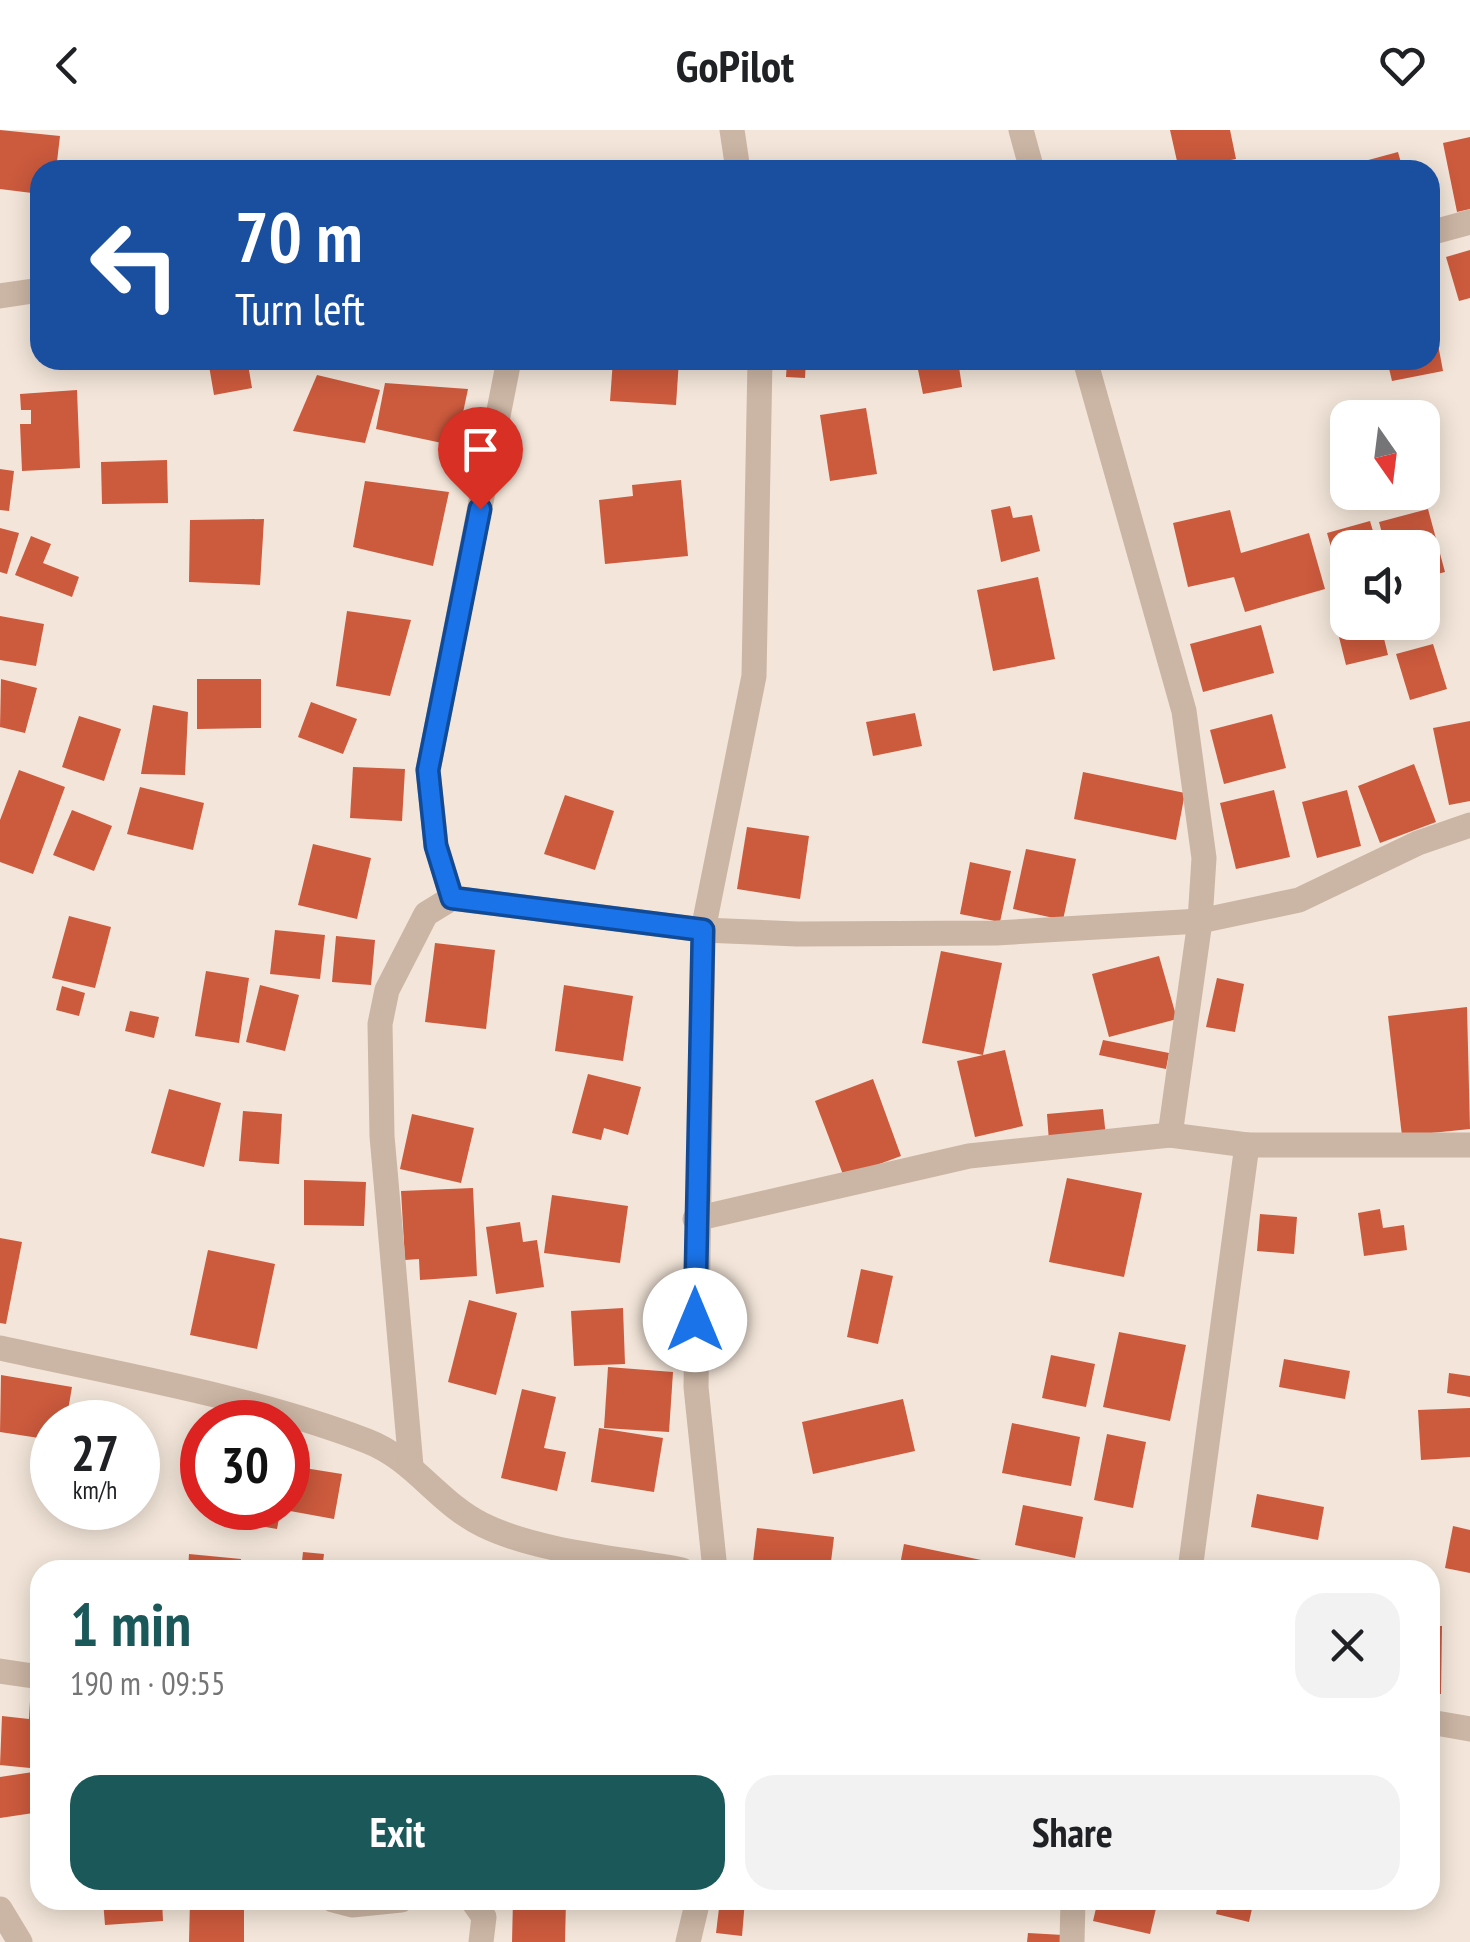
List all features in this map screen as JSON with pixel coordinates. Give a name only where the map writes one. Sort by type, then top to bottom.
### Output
[{"type":"street","points":[[732,130],[736,160]]},
{"type":"street","points":[[1021,130],[1029,160]]},
{"type":"street","points":[[1440,230],[1470,222]]},
{"type":"street","points":[[0,296],[30,292]]},
{"type":"street","points":[[452,898],[436,846],[428,770],[507,370]]},
{"type":"street","points":[[715,1560],[696,1387],[695,1219],[703,930],[754,676],[760,370]]},
{"type":"street","points":[[1088,370],[1184,711],[1204,858],[1200,921],[1170,1135]]},
{"type":"street","points":[[412,1466],[382,1136],[380,1024],[386,990],[426,914],[452,898],[703,930],[996,933],[1200,921],[1299,900],[1418,843],[1470,826]]},
{"type":"street","points":[[695,1219],[970,1156],[1170,1135],[1247,1146],[1470,1145]]},
{"type":"street","points":[[1191,1560],[1247,1146]]},
{"type":"street","points":[[0,1348],[320,1423],[374,1443],[412,1466],[450,1505],[510,1536],[631,1560]]},
{"type":"street","points":[[0,1671],[30,1676]]},
{"type":"street","points":[[1440,1724],[1470,1729]]},
{"type":"street","points":[[0,1909],[20,1942]]},
{"type":"street","points":[[480,1910],[484,1916],[481,1942]]},
{"type":"street","points":[[688,1942],[696,1910]]},
{"type":"street","points":[[1072,1942],[1074,1910]]},
{"type":"building","points":[[0,130],[60,136],[57,160],[30,160],[30,193],[0,189]]},
{"type":"building","points":[[1170,130],[1230,130],[1236,159],[1177,160]]},
{"type":"building","points":[[1470,137],[1470,209],[1457,212],[1443,143]]},
{"type":"building","points":[[1398,152],[1400,160],[1368,160]]},
{"type":"building","points":[[1470,250],[1470,298],[1459,301],[1446,257]]},
{"type":"building","points":[[1440,355],[1443,371],[1392,381],[1389,370],[1440,370]]},
{"type":"building","points":[[210,370],[249,370],[252,388],[214,395]]},
{"type":"building","points":[[612,370],[678,370],[676,405],[610,401]]},
{"type":"building","points":[[786,370],[805,370],[805,378],[786,377]]},
{"type":"building","points":[[918,370],[959,370],[962,387],[923,394]]},
{"type":"building","points":[[317,375],[380,390],[365,443],[293,431]]},
{"type":"building","points":[[385,383],[468,389],[456,446],[376,429]]},
{"type":"building","points":[[77,390],[80,468],[22,471],[20,424],[31,424],[31,410],[21,410],[20,394]]},
{"type":"building","points":[[866,408],[877,474],[830,481],[820,415]]},
{"type":"building","points":[[167,460],[168,503],[102,504],[101,462]]},
{"type":"building","points":[[0,469],[14,471],[9,511],[0,510]]},
{"type":"building","points":[[681,480],[688,556],[605,564],[599,500],[633,496],[632,485]]},
{"type":"building","points":[[365,481],[449,492],[433,566],[353,547]]},
{"type":"building","points":[[1010,506],[1013,518],[1032,515],[1040,551],[1001,562],[991,510]]},
{"type":"building","points":[[1230,510],[1241,553],[1309,533],[1325,589],[1245,612],[1234,577],[1188,587],[1173,523]]},
{"type":"building","points":[[1428,510],[1434,530],[1381,530],[1379,522]]},
{"type":"building","points":[[264,519],[260,585],[189,582],[190,520]]},
{"type":"building","points":[[1370,521],[1373,530],[1338,530]]},
{"type":"building","points":[[0,528],[19,533],[7,574],[0,572]]},
{"type":"building","points":[[31,536],[51,544],[43,563],[79,577],[72,597],[15,575]]},
{"type":"building","points":[[1038,577],[1055,659],[993,671],[977,590]]},
{"type":"building","points":[[347,611],[411,620],[390,696],[336,686]]},
{"type":"building","points":[[0,616],[44,624],[36,666],[0,660]]},
{"type":"building","points":[[1261,625],[1274,673],[1203,692],[1190,644]]},
{"type":"building","points":[[1340,640],[1384,640],[1388,655],[1346,665]]},
{"type":"building","points":[[1433,644],[1447,689],[1410,700],[1396,654]]},
{"type":"building","points":[[1,679],[37,688],[25,733],[0,727]]},
{"type":"building","points":[[197,679],[261,679],[261,728],[197,729]]},
{"type":"building","points":[[311,702],[357,719],[343,754],[298,737]]},
{"type":"building","points":[[153,705],[188,712],[185,775],[141,774]]},
{"type":"building","points":[[915,713],[922,746],[873,756],[866,722]]},
{"type":"building","points":[[1272,714],[1286,768],[1224,784],[1210,730]]},
{"type":"building","points":[[79,716],[121,729],[104,781],[62,767]]},
{"type":"building","points":[[1470,721],[1470,801],[1449,805],[1433,728]]},
{"type":"building","points":[[1414,764],[1436,822],[1380,843],[1358,786]]},
{"type":"building","points":[[353,767],[405,769],[402,821],[350,818]]},
{"type":"building","points":[[19,770],[65,787],[33,874],[0,862],[0,820]]},
{"type":"building","points":[[1083,772],[1185,793],[1176,840],[1074,819]]},
{"type":"building","points":[[140,787],[204,803],[193,850],[127,834]]},
{"type":"building","points":[[1274,790],[1290,857],[1236,869],[1220,803]]},
{"type":"building","points":[[1347,790],[1361,846],[1317,858],[1302,802]]},
{"type":"building","points":[[565,795],[614,811],[595,870],[544,854]]},
{"type":"building","points":[[72,810],[112,826],[94,871],[53,855]]},
{"type":"building","points":[[747,827],[809,836],[800,899],[737,889]]},
{"type":"building","points":[[313,844],[371,858],[357,919],[298,905]]},
{"type":"building","points":[[1026,849],[1076,859],[1063,920],[1013,909]]},
{"type":"building","points":[[970,862],[1011,871],[1000,922],[960,914]]},
{"type":"building","points":[[69,916],[111,927],[95,988],[52,978]]},
{"type":"building","points":[[275,930],[325,935],[320,979],[270,974]]},
{"type":"building","points":[[336,936],[375,940],[371,985],[332,982]]},
{"type":"building","points":[[435,943],[495,950],[486,1029],[425,1022]]},
{"type":"building","points":[[941,951],[1002,963],[983,1055],[922,1043]]},
{"type":"building","points":[[1159,956],[1177,1019],[1109,1037],[1092,974]]},
{"type":"building","points":[[206,971],[249,978],[239,1043],[195,1036]]},
{"type":"building","points":[[1217,978],[1244,984],[1235,1032],[1206,1027]]},
{"type":"building","points":[[260,985],[299,995],[285,1051],[246,1042]]},
{"type":"building","points":[[564,985],[633,996],[623,1061],[555,1051]]},
{"type":"building","points":[[62,986],[85,993],[79,1016],[56,1010]]},
{"type":"building","points":[[1467,1007],[1470,1129],[1402,1136],[1388,1016]]},
{"type":"building","points":[[130,1011],[159,1017],[154,1038],[125,1031]]},
{"type":"building","points":[[1103,1040],[1169,1053],[1166,1069],[1099,1055]]},
{"type":"building","points":[[1005,1050],[1023,1126],[975,1137],[957,1061]]},
{"type":"building","points":[[588,1074],[641,1087],[628,1135],[604,1128],[601,1140],[572,1133]]},
{"type":"building","points":[[873,1079],[901,1156],[844,1177],[815,1101]]},
{"type":"building","points":[[169,1089],[221,1103],[204,1167],[151,1153]]},
{"type":"building","points":[[1103,1109],[1106,1137],[1049,1142],[1047,1114]]},
{"type":"building","points":[[243,1111],[282,1114],[279,1164],[239,1161]]},
{"type":"building","points":[[412,1114],[474,1128],[461,1183],[400,1169]]},
{"type":"building","points":[[1067,1178],[1142,1193],[1124,1277],[1049,1262]]},
{"type":"building","points":[[304,1180],[366,1182],[364,1226],[304,1225]]},
{"type":"building","points":[[473,1188],[477,1276],[420,1280],[419,1259],[405,1260],[401,1191]]},
{"type":"building","points":[[552,1195],[628,1206],[620,1263],[544,1253]]},
{"type":"building","points":[[1380,1209],[1383,1228],[1404,1225],[1407,1250],[1364,1256],[1358,1213]]},
{"type":"building","points":[[1260,1214],[1297,1217],[1294,1254],[1257,1251]]},
{"type":"building","points":[[520,1222],[523,1242],[537,1240],[544,1287],[496,1294],[486,1227]]},
{"type":"building","points":[[0,1238],[22,1242],[6,1324],[0,1323]]},
{"type":"building","points":[[208,1250],[275,1264],[257,1349],[190,1335]]},
{"type":"building","points":[[861,1269],[893,1276],[878,1344],[847,1337]]},
{"type":"building","points":[[469,1300],[517,1313],[496,1395],[448,1382]]},
{"type":"building","points":[[623,1308],[625,1364],[574,1366],[571,1311]]},
{"type":"building","points":[[1119,1332],[1186,1345],[1170,1421],[1103,1407]]},
{"type":"building","points":[[1051,1355],[1095,1364],[1086,1407],[1042,1398]]},
{"type":"building","points":[[1284,1359],[1350,1371],[1345,1399],[1279,1387]]},
{"type":"building","points":[[608,1367],[673,1372],[669,1432],[604,1428]]},
{"type":"building","points":[[1449,1373],[1470,1376],[1470,1397],[1447,1393]]},
{"type":"building","points":[[1,1375],[72,1387],[70,1400],[30,1400],[30,1437],[0,1432]]},
{"type":"building","points":[[522,1389],[556,1397],[544,1448],[566,1452],[557,1491],[501,1478]]},
{"type":"building","points":[[903,1399],[915,1451],[813,1474],[802,1422]]},
{"type":"building","points":[[1470,1408],[1470,1457],[1421,1460],[1418,1410]]},
{"type":"building","points":[[1012,1423],[1080,1437],[1071,1486],[1002,1473]]},
{"type":"building","points":[[599,1428],[663,1438],[654,1492],[591,1482]]},
{"type":"building","points":[[1107,1434],[1146,1442],[1133,1508],[1094,1500]]},
{"type":"building","points":[[310,1469],[342,1474],[334,1519],[310,1515]]},
{"type":"building","points":[[1257,1494],[1324,1507],[1318,1540],[1251,1527]]},
{"type":"building","points":[[1023,1505],[1083,1517],[1075,1558],[1015,1545]]},
{"type":"building","points":[[1453,1526],[1470,1530],[1470,1573],[1445,1568]]},
{"type":"building","points":[[757,1528],[834,1537],[831,1560],[753,1560]]},
{"type":"building","points":[[904,1544],[981,1560],[901,1560]]},
{"type":"building","points":[[303,1552],[324,1554],[323,1560],[302,1560]]},
{"type":"building","points":[[189,1554],[241,1559],[241,1560],[189,1560]]},
{"type":"building","points":[[1440,1626],[1442,1626],[1441,1694]]},
{"type":"building","points":[[30,1701],[30,1768],[0,1765],[2,1716],[29,1719]]},
{"type":"building","points":[[30,1772],[30,1814],[0,1818],[0,1777]]},
{"type":"building","points":[[104,1910],[162,1910],[163,1921],[105,1925]]},
{"type":"building","points":[[190,1910],[244,1910],[244,1942],[189,1942]]},
{"type":"building","points":[[513,1910],[566,1910],[565,1942],[512,1942]]},
{"type":"building","points":[[719,1910],[744,1910],[742,1936],[716,1933]]},
{"type":"building","points":[[1096,1910],[1156,1910],[1150,1934],[1093,1921]]},
{"type":"building","points":[[1217,1910],[1252,1910],[1249,1922],[1216,1914]]},
{"type":"building","points":[[1028,1933],[1063,1935],[1063,1942],[1027,1942]]},
{"type":"route","points":[[480,509],[428,770],[436,846],[452,898],[703,930],[695,1320]]}]
